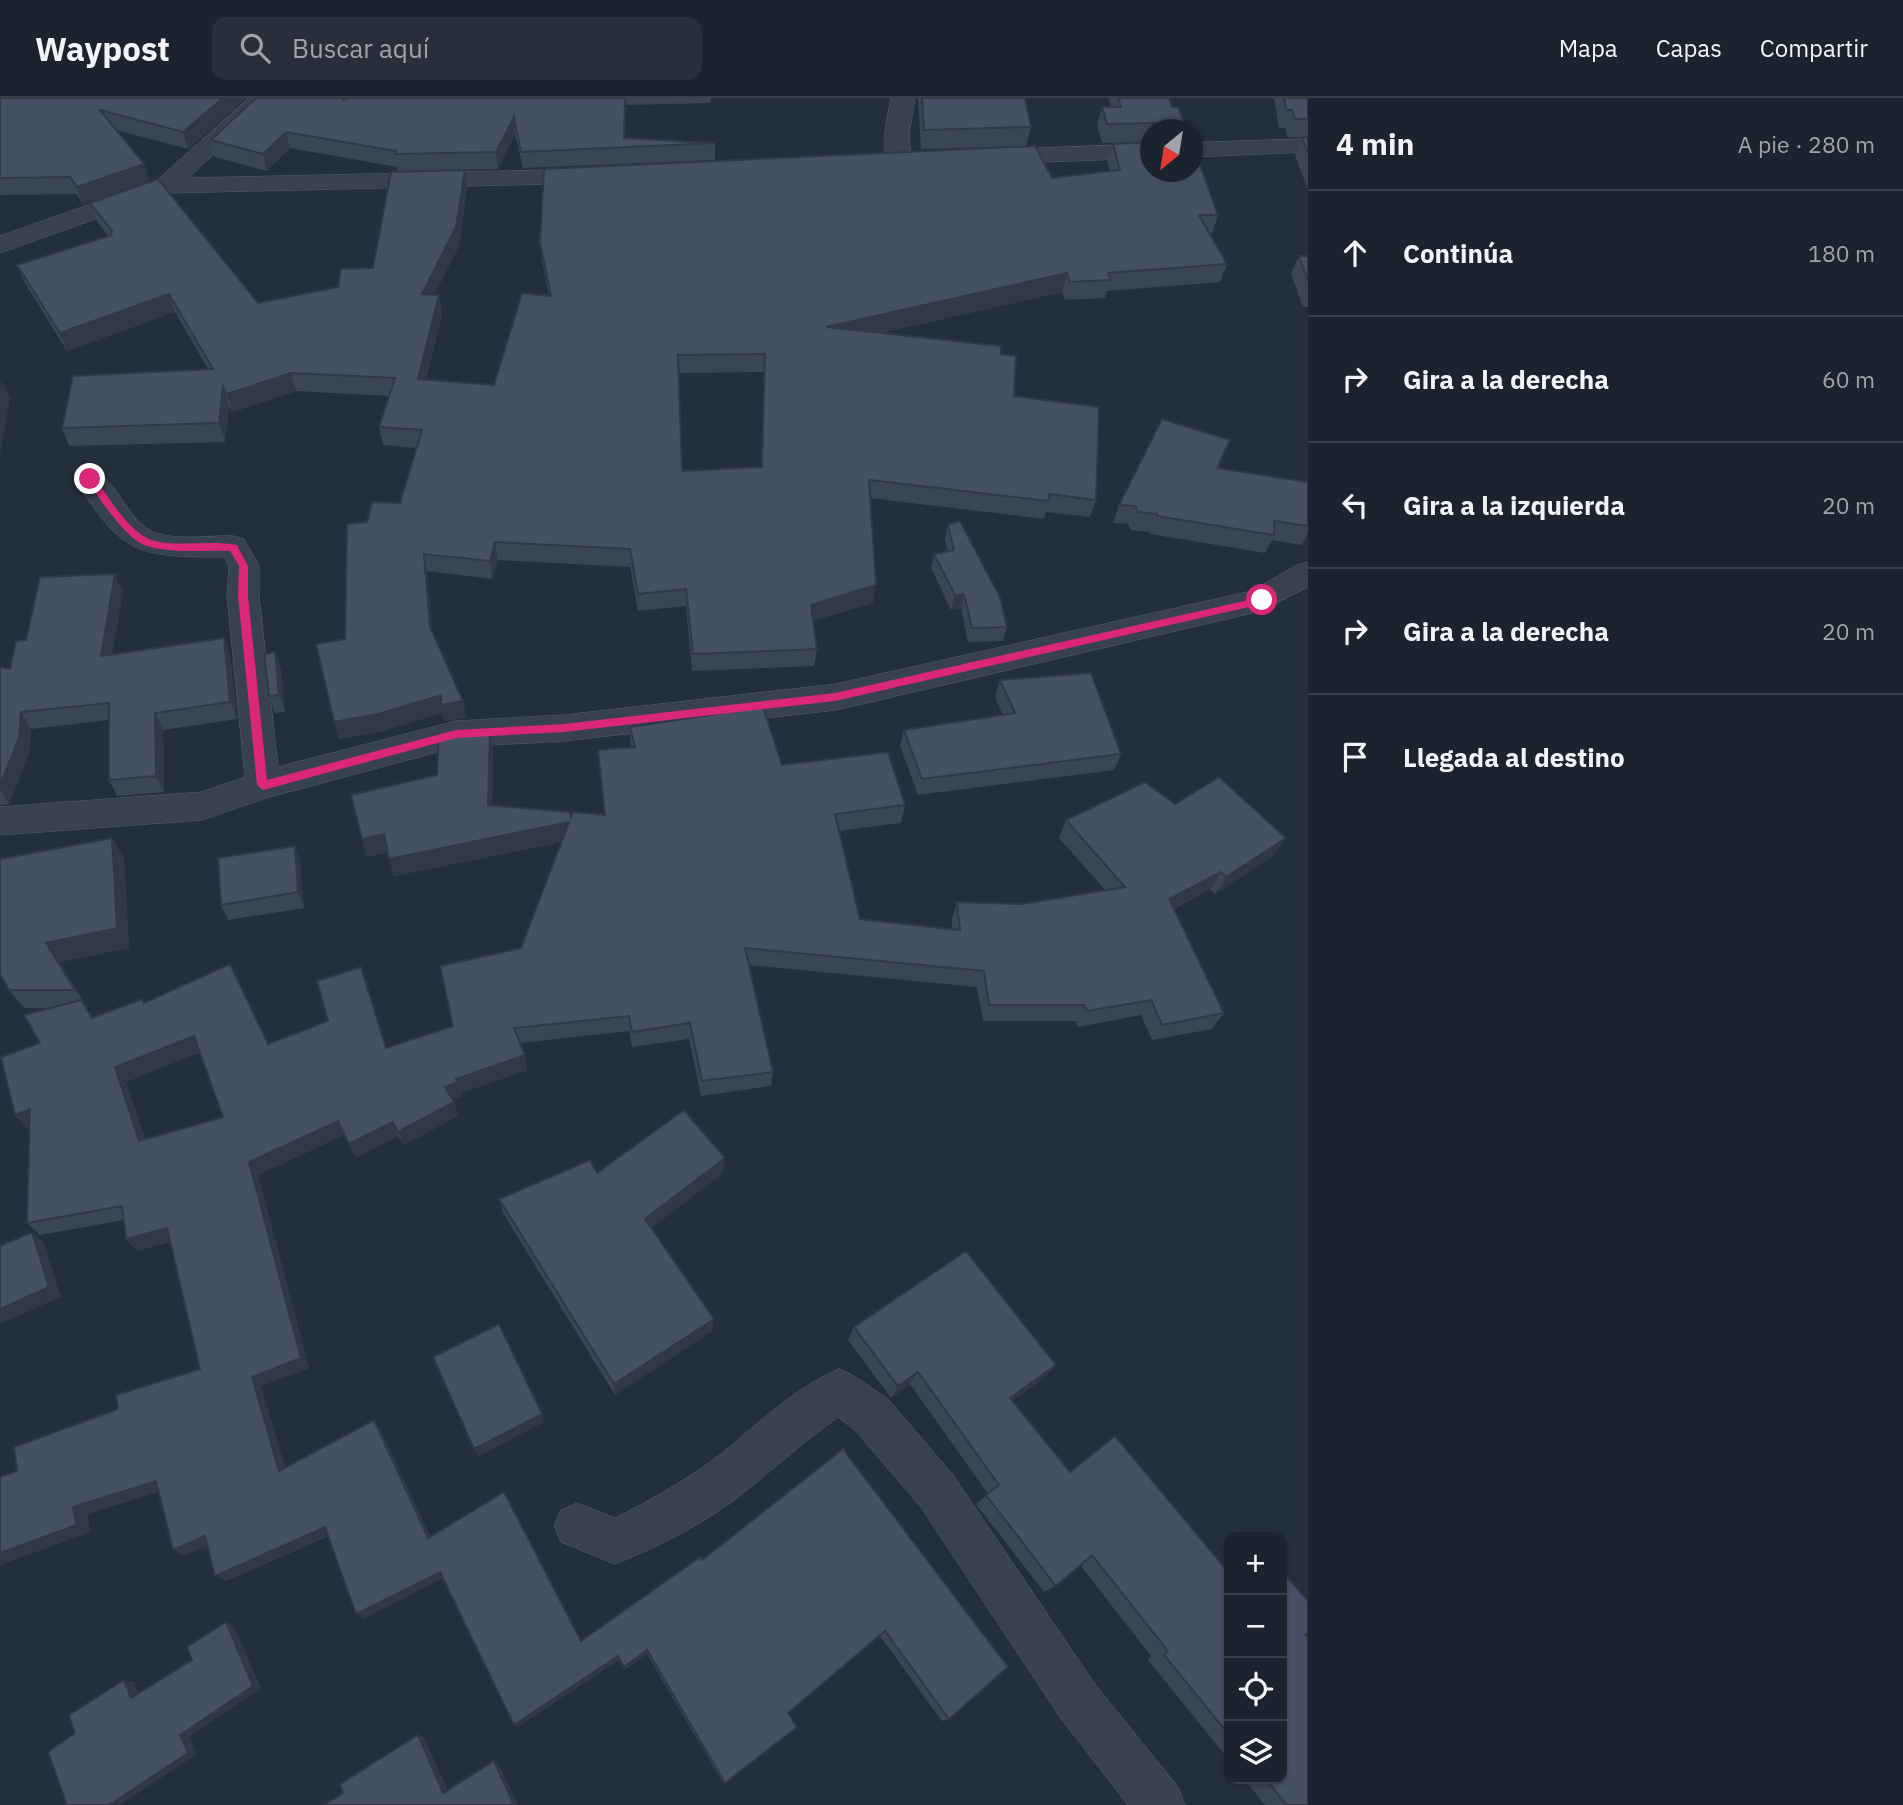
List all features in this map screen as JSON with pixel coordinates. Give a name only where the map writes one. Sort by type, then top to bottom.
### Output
[{"type":"street","points":[[165,186],[263,98]]},
{"type":"street","points":[[899,160],[897,134],[903,98]]},
{"type":"street","points":[[1203,150],[1302,146]]},
{"type":"street","points":[[969,158],[1140,151]]},
{"type":"street","points":[[872,161],[927,159]]},
{"type":"street","points":[[0,245],[165,186],[612,175]]},
{"type":"street","points":[[90,479],[142,540],[159,545],[233,547],[244,566],[243,596],[263,785]]},
{"type":"street","points":[[0,821],[202,806],[263,785],[456,734],[564,728],[835,697],[1262,600],[1308,573]]},
{"type":"street","points":[[577,1526],[615,1541],[651,1525],[721,1481],[810,1409],[839,1391],[872,1415],[937,1491],[1077,1700],[1160,1805]]},
{"type":"building","points":[[0,98],[223,98],[183,132],[100,110],[144,164],[77,187],[70,177],[0,178]]},
{"type":"building","points":[[256,98],[625,98],[624,138],[715,143],[521,152],[514,117],[496,152],[395,154],[396,151],[286,132],[263,154],[211,140]]},
{"type":"building","points":[[922,98],[1025,98],[1031,127],[924,130]]},
{"type":"building","points":[[1118,98],[1169,98],[1172,107],[1178,107],[1183,119],[1140,119],[1140,123],[1107,124],[1102,107],[1121,107]]},
{"type":"building","points":[[1284,98],[1308,98],[1308,119],[1295,119],[1292,110],[1286,110]]},
{"type":"building","points":[[1302,137],[1308,137],[1308,153]]},
{"type":"building","points":[[1140,143],[1140,182],[1203,182],[1203,173],[1218,215],[1199,215],[1227,264],[1108,273],[1111,280],[1070,282],[1067,273],[826,327],[1001,346],[1001,354],[1016,356],[1014,396],[1099,407],[1096,500],[1049,494],[1049,501],[869,480],[876,585],[811,605],[817,649],[693,654],[686,589],[638,594],[630,549],[495,542],[490,561],[424,554],[430,627],[463,701],[441,705],[441,695],[378,714],[334,722],[316,644],[345,639],[347,524],[367,522],[372,502],[400,503],[422,430],[379,427],[395,378],[291,373],[227,394],[223,387],[219,423],[62,428],[73,376],[213,369],[169,294],[60,333],[17,265],[112,235],[112,231],[90,203],[158,179],[258,303],[338,287],[341,269],[373,268],[391,172],[465,170],[456,227],[422,294],[439,295],[418,379],[494,385],[522,293],[551,296],[540,242],[544,169],[1035,146],[1052,178],[1120,170],[1113,144]],"holes":[[[765,354],[762,467],[682,471],[678,355]]]},
{"type":"building","points":[[1299,256],[1308,256],[1308,281]]},
{"type":"building","points":[[1162,419],[1230,440],[1217,468],[1308,482],[1308,526],[1274,521],[1274,535],[1157,516],[1138,512],[1135,506],[1119,505]]},
{"type":"building","points":[[960,521],[1000,597],[1007,627],[972,628],[964,594],[955,595],[934,554],[954,550],[948,525]]},
{"type":"building","points":[[115,574],[101,656],[224,638],[230,702],[155,713],[156,776],[109,780],[109,703],[21,712],[19,738],[0,785],[0,667],[10,669],[16,641],[26,640],[40,577]]},
{"type":"building","points":[[275,652],[279,695],[269,696],[264,654]]},
{"type":"building","points":[[1091,673],[1121,754],[922,779],[904,730],[1015,713],[1000,680]]},
{"type":"building","points":[[763,707],[782,765],[888,752],[905,805],[835,814],[860,919],[960,930],[957,902],[1022,904],[1125,887],[1066,820],[1145,782],[1175,804],[1219,777],[1286,838],[1226,877],[1221,872],[1169,899],[1224,1013],[1162,1025],[1151,1000],[1087,1011],[1084,1005],[989,1005],[984,971],[745,948],[773,1072],[702,1081],[690,1023],[632,1032],[629,1016],[514,1028],[525,1055],[456,1079],[458,1082],[445,1087],[454,1102],[398,1132],[393,1122],[349,1144],[338,1121],[249,1162],[301,1358],[252,1377],[279,1471],[374,1420],[428,1538],[504,1492],[581,1641],[700,1557],[702,1560],[843,1449],[1008,1667],[949,1719],[885,1631],[788,1713],[797,1727],[725,1783],[647,1650],[624,1667],[618,1656],[514,1725],[440,1572],[356,1614],[325,1527],[215,1576],[205,1536],[173,1550],[156,1481],[73,1507],[76,1525],[0,1553],[0,1477],[17,1471],[14,1447],[118,1409],[116,1395],[200,1369],[167,1228],[126,1239],[122,1206],[27,1223],[30,1109],[15,1115],[1,1057],[40,1043],[24,1015],[81,1000],[92,1018],[142,999],[144,1003],[230,964],[268,1044],[328,1021],[317,981],[361,967],[386,1048],[453,1026],[440,966],[521,948],[569,822],[389,859],[384,834],[362,839],[351,795],[437,775],[439,735],[490,729],[488,805],[570,812],[571,817],[573,812],[605,815],[598,750],[635,747],[630,727]],"holes":[[[194,1036],[223,1117],[139,1141],[115,1067]]]},
{"type":"building","points":[[112,838],[117,928],[46,943],[75,990],[9,990],[0,974],[0,859]]},
{"type":"building","points":[[295,846],[298,892],[221,905],[218,858]]},
{"type":"building","points":[[684,1110],[725,1158],[645,1219],[714,1319],[614,1384],[499,1199],[590,1160],[597,1173]]},
{"type":"building","points":[[32,1232],[49,1287],[0,1309],[0,1246]]},
{"type":"building","points":[[966,1251],[1056,1365],[1010,1398],[1070,1472],[1115,1436],[1224,1567],[1224,1729],[1164,1655],[1168,1651],[1092,1555],[1056,1586],[986,1495],[999,1485],[918,1372],[898,1386],[854,1327]]},
{"type":"building","points":[[499,1324],[542,1414],[474,1449],[433,1357]]},
{"type":"building","points":[[1287,1577],[1308,1601],[1308,1632],[1305,1635],[1308,1638],[1308,1805],[1287,1805],[1269,1784],[1287,1784]]},
{"type":"building","points":[[226,1622],[253,1686],[180,1735],[188,1753],[109,1805],[67,1805],[48,1752],[75,1733],[69,1715],[124,1680],[131,1698],[192,1660],[187,1647]]},
{"type":"building","points":[[418,1735],[443,1793],[494,1761],[514,1805],[324,1805],[343,1793],[340,1784]]},
{"type":"route","points":[[90,479],[142,540],[159,545],[233,547],[244,566],[243,596],[263,785],[456,734],[564,728],[835,697],[1262,600]]}]
